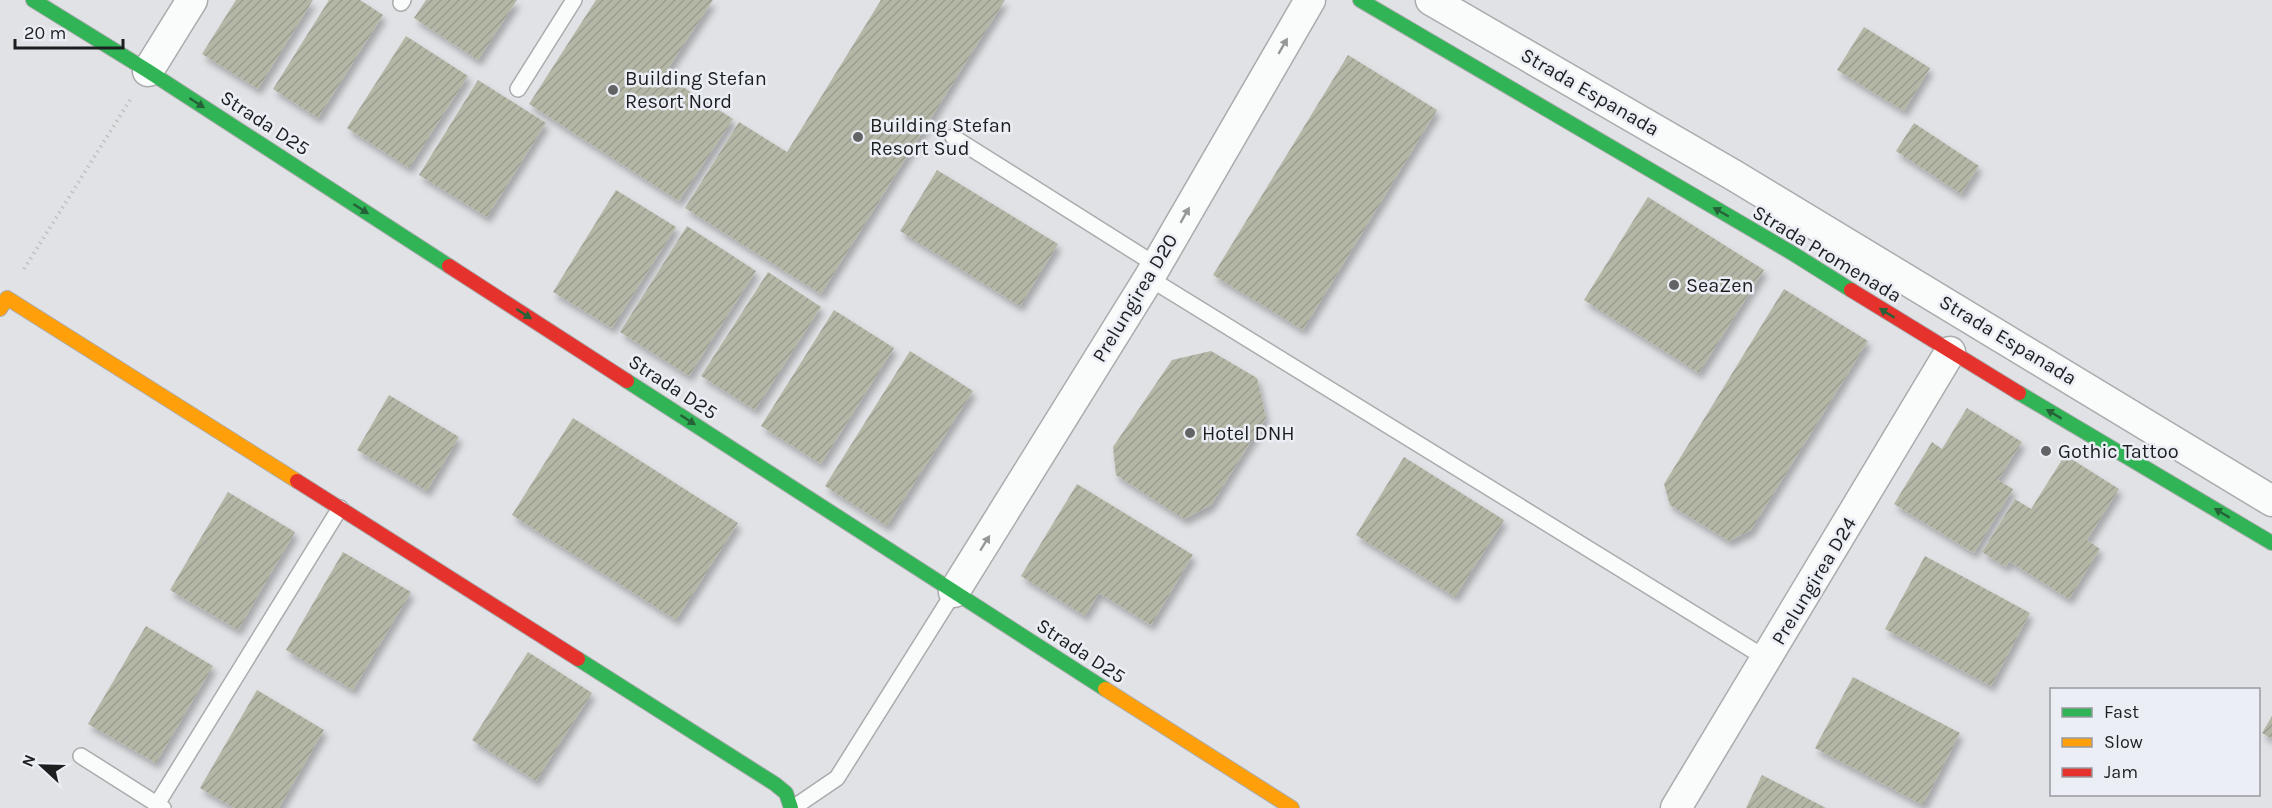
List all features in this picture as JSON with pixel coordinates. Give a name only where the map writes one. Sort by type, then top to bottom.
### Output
[{"type":"street","name":"Strada D25","points":[[33,0],[148,71],[1292,808]]},
{"type":"street","points":[[148,71],[192,0]]},
{"type":"street","name":"Prelungirea D20","points":[[954,592],[1152,272],[1310,0]]},
{"type":"street","name":"Strada Promenada","points":[[1360,0],[1792,254],[1950,352],[2272,543]]},
{"type":"street","name":"Strada Espanada","points":[[1431,0],[1745,182],[2272,501]]},
{"type":"street","points":[[2,300],[340,508],[775,784],[786,793],[792,808]]},
{"type":"street","name":"Prelungirea D24","points":[[1676,808],[1950,352]]},
{"type":"lane","points":[[518,89],[574,0]]},
{"type":"lane","points":[[953,137],[1152,272],[1767,659]]},
{"type":"lane","points":[[81,756],[160,806],[340,508]]},
{"type":"lane","points":[[792,808],[837,778],[954,592]]},
{"type":"path","points":[[2,300],[148,71]]},
{"type":"building","points":[[236,0],[313,0],[258,89],[202,54]]},
{"type":"building","points":[[329,0],[360,0],[383,15],[318,118],[273,89]]},
{"type":"building","points":[[426,0],[517,0],[478,60],[414,18]]},
{"type":"building","name":"Building Stefan Resort Nord","points":[[596,0],[713,0],[664,75],[733,119],[679,201],[529,104]]},
{"type":"building","name":"Building Stefan Resort Sud","points":[[881,0],[1005,0],[821,294],[685,208],[739,122],[787,152]]},
{"type":"building","points":[[1864,27],[1930,68],[1904,111],[1837,70]]},
{"type":"building","points":[[406,36],[468,76],[409,168],[347,128]]},
{"type":"building","points":[[1348,55],[1437,110],[1303,330],[1213,275]]},
{"type":"building","points":[[478,80],[546,123],[487,217],[419,175]]},
{"type":"building","points":[[1914,123],[1979,166],[1961,194],[1896,151]]},
{"type":"building","points":[[937,170],[1058,244],[1020,306],[900,231]]},
{"type":"building","points":[[616,190],[676,227],[612,328],[553,292]]},
{"type":"building","name":"SeaZen","points":[[1648,197],[1764,270],[1699,373],[1584,300]]},
{"type":"building","points":[[687,226],[756,271],[689,376],[620,332]]},
{"type":"building","points":[[768,272],[821,307],[755,410],[701,376]]},
{"type":"building","points":[[1784,289],[1868,341],[1751,530],[1729,541],[1670,505],[1664,484]]},
{"type":"building","points":[[834,310],[894,348],[821,464],[761,426]]},
{"type":"building","points":[[910,351],[973,391],[887,526],[825,486]]},
{"type":"building","name":"Hotel DNH","points":[[1211,351],[1257,378],[1266,418],[1211,505],[1184,519],[1116,475],[1113,447],[1172,360]]},
{"type":"building","points":[[389,395],[459,437],[427,491],[357,450]]},
{"type":"building","points":[[1967,408],[2022,442],[1998,480],[2013,489],[1974,553],[1894,504],[1932,442],[1942,449]]},
{"type":"building","points":[[573,418],[738,523],[676,620],[512,515]]},
{"type":"building","points":[[2065,455],[2119,489],[2087,540],[2100,549],[2069,599],[2009,561],[2006,567],[1982,552],[2015,499],[2031,509]]},
{"type":"building","points":[[1404,457],[1504,520],[1455,597],[1356,535]]},
{"type":"building","points":[[1077,484],[1193,555],[1151,625],[1099,593],[1085,616],[1021,576]]},
{"type":"building","points":[[228,492],[295,532],[238,630],[170,590]]},
{"type":"building","points":[[343,552],[411,592],[353,690],[286,650]]},
{"type":"building","points":[[1925,556],[2030,613],[1991,686],[1885,629]]},
{"type":"building","points":[[146,626],[213,666],[156,763],[88,724]]},
{"type":"building","points":[[528,652],[592,693],[536,781],[472,740]]},
{"type":"building","points":[[1853,677],[1960,733],[1923,805],[1815,748]]},
{"type":"building","points":[[257,690],[324,730],[279,808],[234,808],[200,788]]},
{"type":"building","points":[[2272,716],[2272,739],[2262,733]]},
{"type":"building","points":[[1762,775],[1826,808],[1746,808]]},
{"type":"traffic: fast","points":[[33,0],[148,71],[449,266]]},
{"type":"traffic: fast","points":[[1360,0],[1792,253],[1851,290]]},
{"type":"traffic: fast","points":[[627,381],[1105,689]]},
{"type":"traffic: fast","points":[[2019,393],[2272,543]]},
{"type":"traffic: fast","points":[[578,659],[775,784],[786,793],[791,808]]},
{"type":"traffic: slow","points":[[0,309],[7,298],[297,481]]},
{"type":"traffic: slow","points":[[1105,689],[1292,808]]},
{"type":"traffic: jam","points":[[449,266],[627,381]]},
{"type":"traffic: jam","points":[[1851,290],[2019,393]]},
{"type":"traffic: jam","points":[[297,481],[578,659]]},
{"type":"place","name":"Building Stefan Resort Nord","points":[[613,90]]},
{"type":"place","name":"Building Stefan Resort Sud","points":[[858,137]]},
{"type":"place","name":"SeaZen","points":[[1674,285]]},
{"type":"place","name":"Hotel DNH","points":[[1190,433]]},
{"type":"place","name":"Gothic Tattoo","points":[[2046,451]]}]
